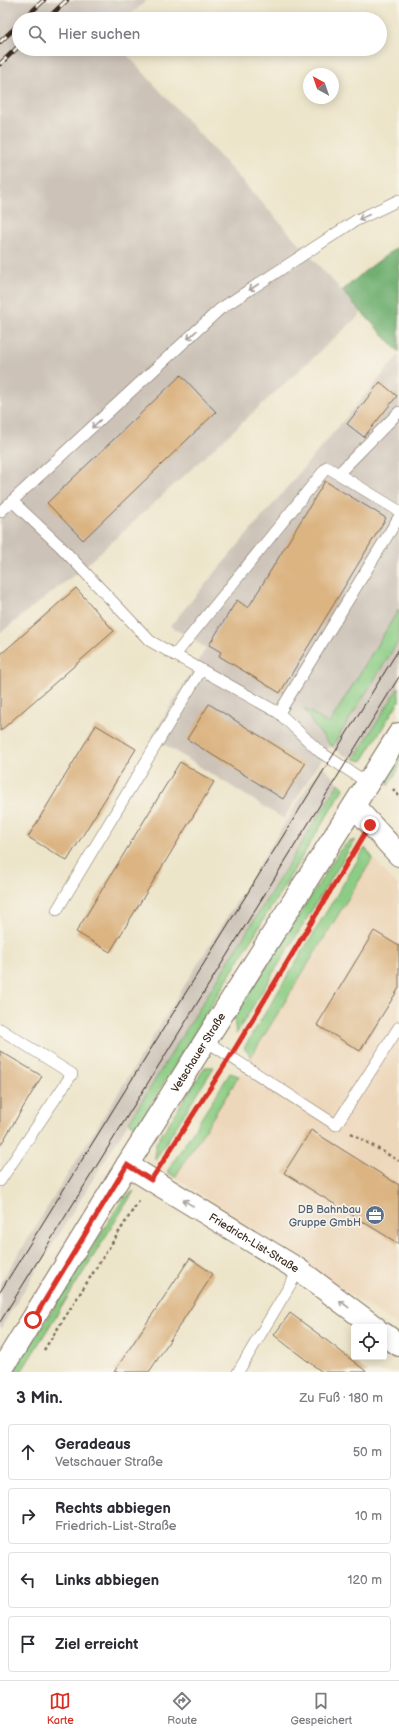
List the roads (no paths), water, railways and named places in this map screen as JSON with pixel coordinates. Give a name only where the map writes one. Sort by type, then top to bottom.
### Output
[{"type":"street","name":"Vetschauer Straße","points":[[0,1372],[127,1165],[399,734]]},
{"type":"street","points":[[354,806],[399,855]]},
{"type":"street","name":"Friedrich-List-Straße","points":[[127,1165],[299,1270],[371,1324]]},
{"type":"street","points":[[387,1336],[399,1345]]},
{"type":"lane","points":[[0,512],[220,309],[354,221],[399,200]]},
{"type":"lane","points":[[339,474],[399,412]]},
{"type":"lane","points":[[175,655],[327,467],[399,511]]},
{"type":"lane","points":[[12,501],[60,546],[150,641],[279,714],[320,752],[368,783]]},
{"type":"lane","points":[[279,714],[399,517]]},
{"type":"lane","points":[[57,910],[201,670]]},
{"type":"lane","points":[[206,1041],[336,1125],[399,1027]]},
{"type":"lane","points":[[0,1029],[72,1074],[0,1181]]},
{"type":"lane","points":[[238,1372],[299,1270]]},
{"type":"tram line","points":[[0,1292],[399,649]]},
{"type":"tram line","points":[[0,1322],[399,677]]},
{"type":"railway","points":[[31,12],[44,0]]},
{"type":"railway","points":[[54,12],[67,0]]},
{"type":"railway","points":[[0,42],[12,31]]},
{"type":"railway","points":[[0,64],[12,53]]},
{"type":"place","name":"DB Bahnbau Gruppe GmbH","points":[[375,1215]]}]
